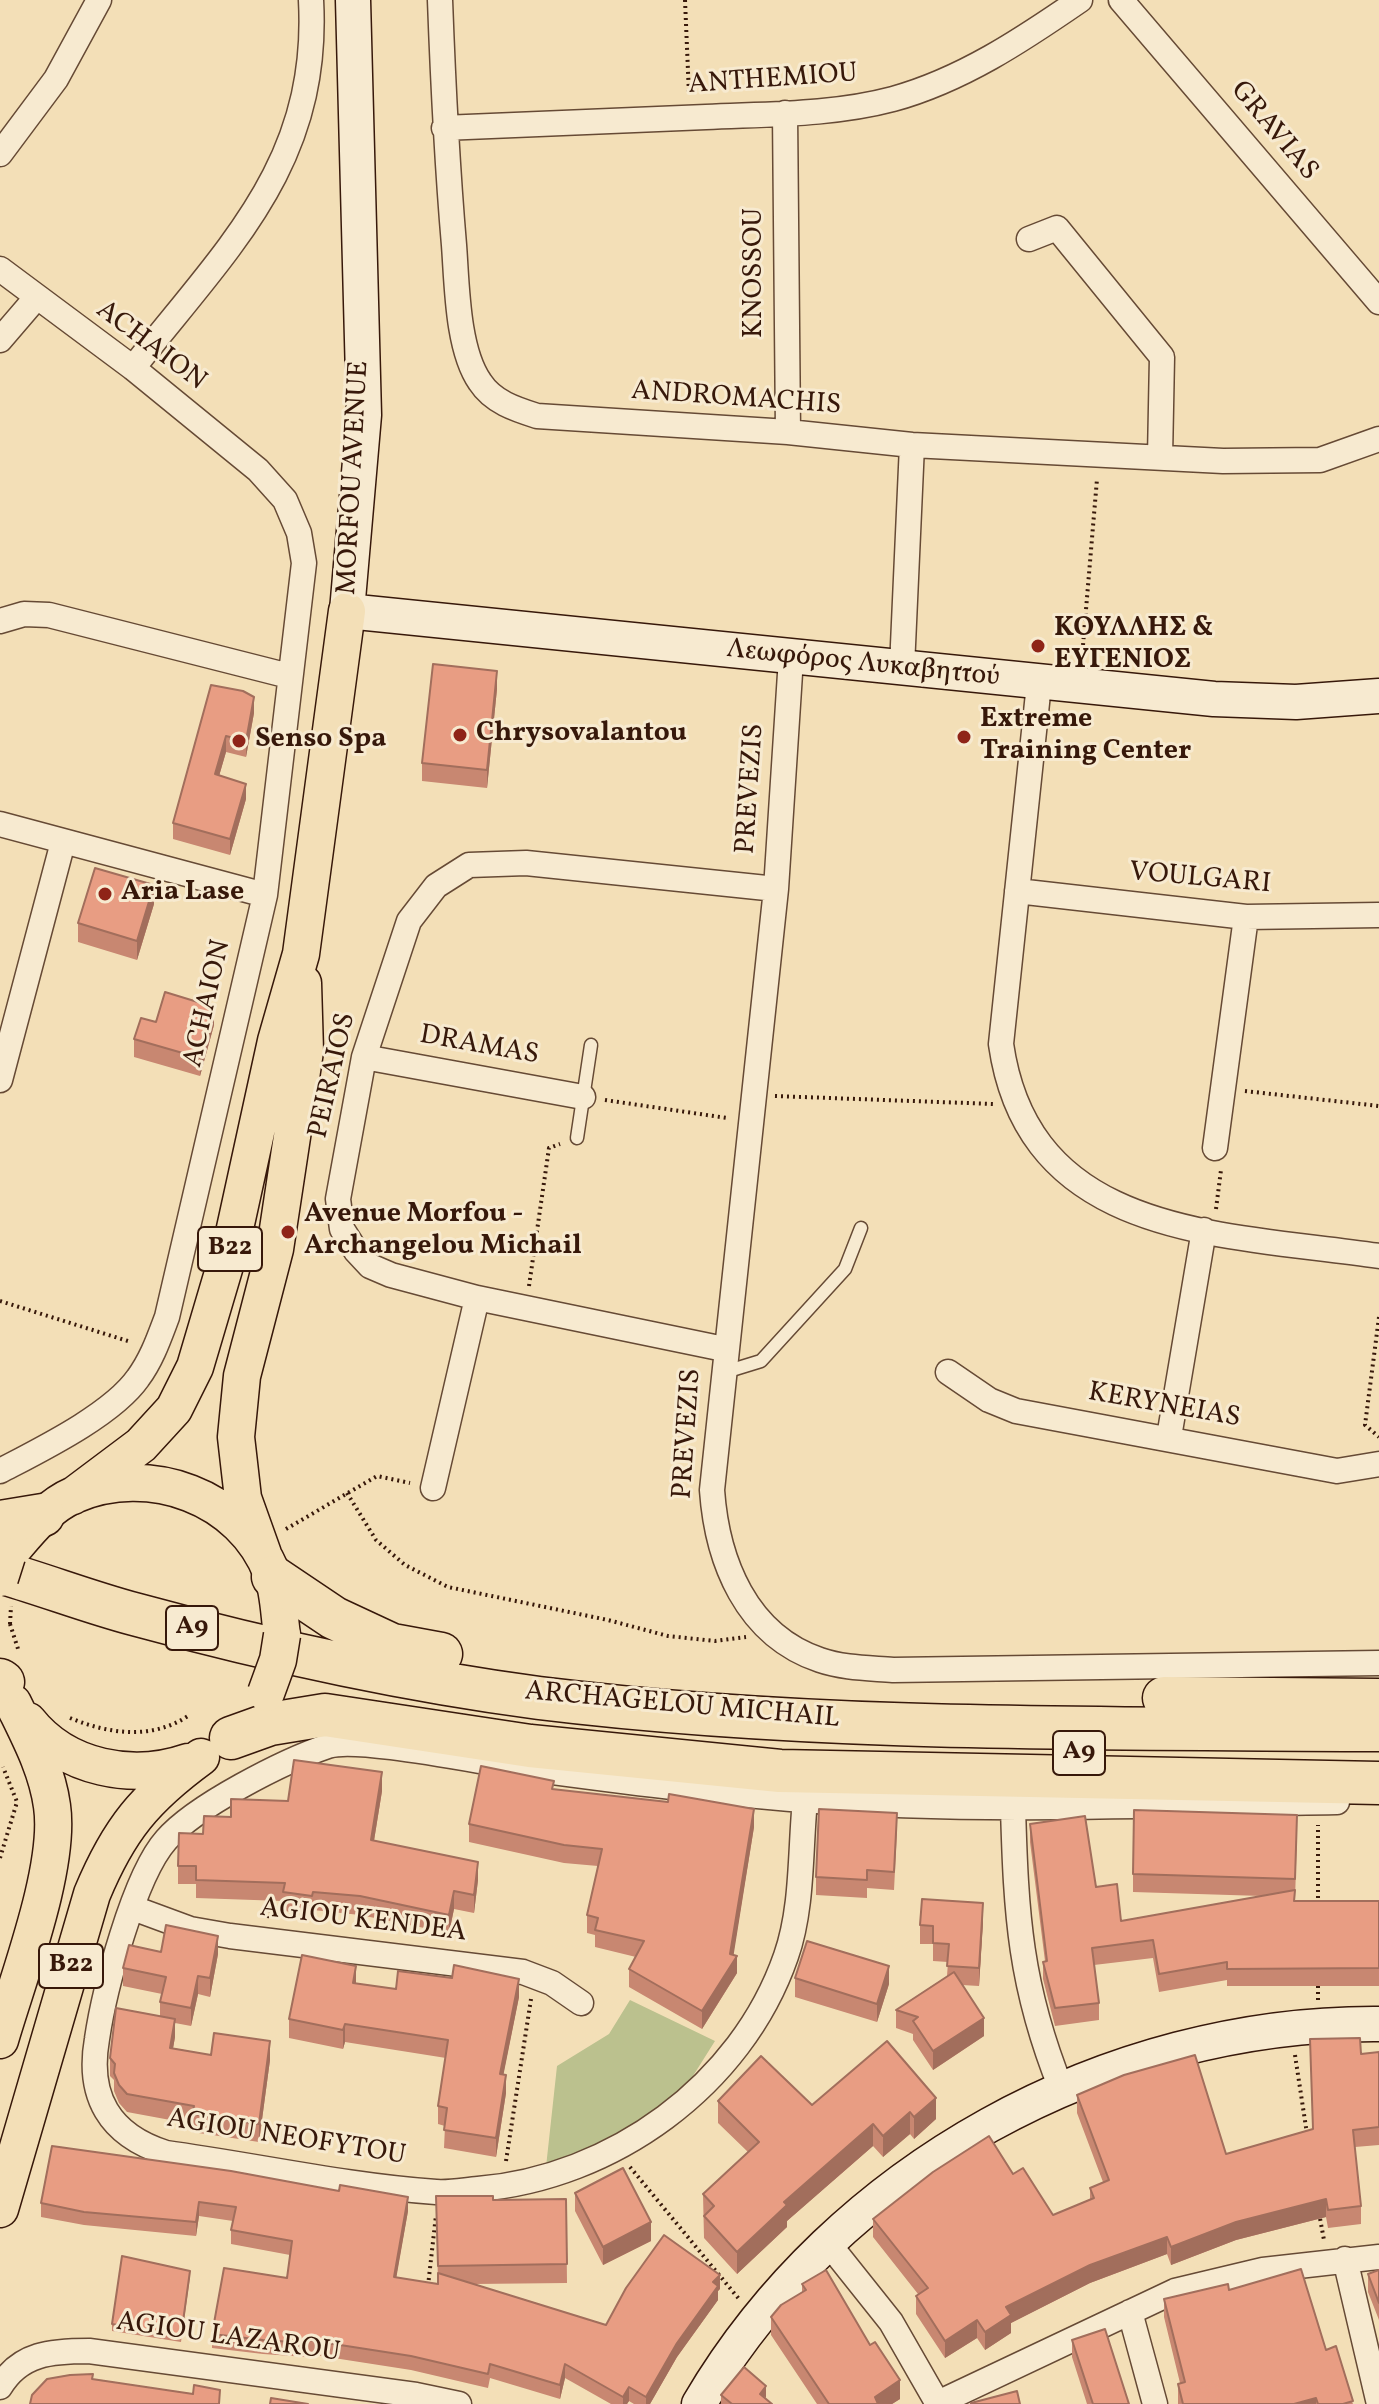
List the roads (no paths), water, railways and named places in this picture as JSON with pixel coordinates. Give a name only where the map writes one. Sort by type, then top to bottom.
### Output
[{"type":"highway","points":[[2,1557],[58,1505]]},
{"type":"highway","points":[[273,1554],[334,1618],[392,1645],[544,1675],[782,1699],[1026,1696],[1379,1700]]},
{"type":"highway","name":"ARCHAGELOU MICHAIL","points":[[2,1557],[132,1614],[324,1659],[536,1697],[779,1719],[1379,1730]]},
{"type":"highway","name":"ARCHAGELOU MICHAIL","points":[[0,1601],[126,1639],[321,1687],[535,1725],[779,1747],[1379,1757]]},
{"type":"highway","points":[[216,1748],[270,1724],[325,1715],[530,1746],[780,1771],[1379,1783]]},
{"type":"main road","name":"MORFOU AVENUE","points":[[58,1505],[141,1445],[174,1409],[195,1367],[232,1242],[276,1041],[301,954],[347,611],[364,415],[353,0]]},
{"type":"main road","name":"Λεωφόρος Λυκαβηττού","points":[[347,611],[1080,688],[1296,702],[1379,696]]},
{"type":"main road","name":"MORFOU AVENUE","points":[[273,1554],[243,1498],[236,1437],[242,1376],[275,1249],[305,1051],[301,954]]},
{"type":"main road","points":[[58,1505],[114,1483],[158,1482],[199,1496],[235,1520],[273,1554]]},
{"type":"main road","name":"B22","points":[[0,2209],[92,1894],[106,1862],[149,1797],[216,1748],[266,1693],[278,1660],[282,1635],[273,1554]]},
{"type":"main road","name":"B22","points":[[4,1685],[45,1738],[64,1752],[97,1766],[132,1772],[156,1770],[216,1748]]},
{"type":"main road","name":"B22","points":[[0,2040],[49,1868],[53,1837],[52,1807],[43,1769],[4,1685]]},
{"type":"main road","points":[[699,2404],[757,2322],[828,2243],[932,2160],[993,2122],[1061,2088],[1142,2060],[1220,2040],[1304,2028],[1379,2024]]},
{"type":"street","points":[[0,154],[56,79],[99,0]]},
{"type":"street","points":[[133,368],[249,220],[282,168],[299,123],[310,75],[311,0]]},
{"type":"street","name":"ANDROMACHIS","points":[[440,0],[444,128],[459,308],[479,381],[496,399],[537,416],[788,432],[912,445],[1223,461],[1320,460],[1379,439]]},
{"type":"street","name":"ANTHEMIOU","points":[[444,128],[785,113],[866,105],[925,87],[1015,45],[1080,0]]},
{"type":"street","name":"GRAVIAS","points":[[1121,0],[1379,302]]},
{"type":"street","name":"KNOSSOU","points":[[785,113],[788,432]]},
{"type":"street","points":[[1029,239],[1057,228],[1162,357],[1160,457]]},
{"type":"street","name":"ACHAION","points":[[0,269],[133,368],[258,470],[285,500],[299,533],[304,563],[265,895],[167,1317],[155,1350],[137,1380],[108,1406],[0,1471]]},
{"type":"street","points":[[0,340],[36,298]]},
{"type":"street","points":[[902,667],[912,445]]},
{"type":"street","points":[[0,621],[24,614],[49,615],[289,676]]},
{"type":"street","name":"PREVEZIS","points":[[791,658],[776,889],[723,1361],[712,1490],[714,1528],[735,1586],[752,1613],[798,1651],[821,1660],[893,1670],[1379,1663]]},
{"type":"street","points":[[1039,684],[1001,1044],[1006,1080],[1015,1105],[1034,1140],[1061,1170],[1091,1193],[1130,1211],[1209,1231],[1379,1256]]},
{"type":"street","points":[[0,824],[265,895]]},
{"type":"street","points":[[0,1080],[63,842]]},
{"type":"street","name":"PEIRAIOS","points":[[723,1361],[477,1298],[370,1266],[342,1229],[338,1199],[364,1057],[409,921],[436,886],[469,865],[526,863],[776,889]]},
{"type":"street","name":"VOULGARI","points":[[1017,891],[1246,917],[1379,915]]},
{"type":"street","points":[[1215,1148],[1246,917]]},
{"type":"street","name":"DRAMAS","points":[[364,1057],[583,1097]]},
{"type":"street","points":[[1169,1437],[1209,1231]]},
{"type":"street","points":[[433,1488],[477,1298]]},
{"type":"street","name":"KERYNEIAS","points":[[948,1372],[989,1400],[1016,1411],[1169,1437],[1337,1471],[1379,1464]]},
{"type":"street","name":"AGIOU NEOFYTOU","points":[[805,1800],[794,1918],[786,1956],[768,1997],[737,2046],[700,2087],[653,2126],[616,2150],[568,2172],[502,2187],[438,2193],[166,2153],[147,2147],[122,2130],[98,2097],[93,2067],[101,2014],[133,1908],[153,1857],[179,1827],[261,1778],[339,1743],[666,1786],[805,1800],[1013,1807],[1379,1801]]},
{"type":"street","points":[[1013,1807],[1015,1894],[1022,1959],[1033,2015],[1061,2088]]},
{"type":"street","name":"AGIOU KENDEA","points":[[133,1908],[190,1929],[535,1976],[581,2003]]},
{"type":"street","points":[[828,2243],[891,2322],[938,2404],[1130,2312],[1212,2280],[1336,2260],[1379,2257]]},
{"type":"street","points":[[1336,2260],[1379,2404]]},
{"type":"street","points":[[1130,2312],[1155,2404]]},
{"type":"street","name":"AGIOU LAZAROU","points":[[0,2387],[20,2364],[36,2355],[89,2351],[449,2403]]},
{"type":"lane","points":[[577,1138],[591,1045]]},
{"type":"lane","points":[[723,1361],[761,1361],[845,1269],[861,1228]]},
{"type":"place","name":"ΚΟΥΛΛΗΣ & ΕΥΓΕΝΙΟΣ","points":[[1038,646]]},
{"type":"place","name":"Chrysovalantou","points":[[460,735]]},
{"type":"place","name":"Extreme Training Center","points":[[964,737]]},
{"type":"place","name":"Senso Spa","points":[[239,741]]},
{"type":"place","name":"Aria Lase","points":[[105,894]]},
{"type":"place","name":"Avenue Morfou - Archangelou Michail","points":[[288,1232]]}]
